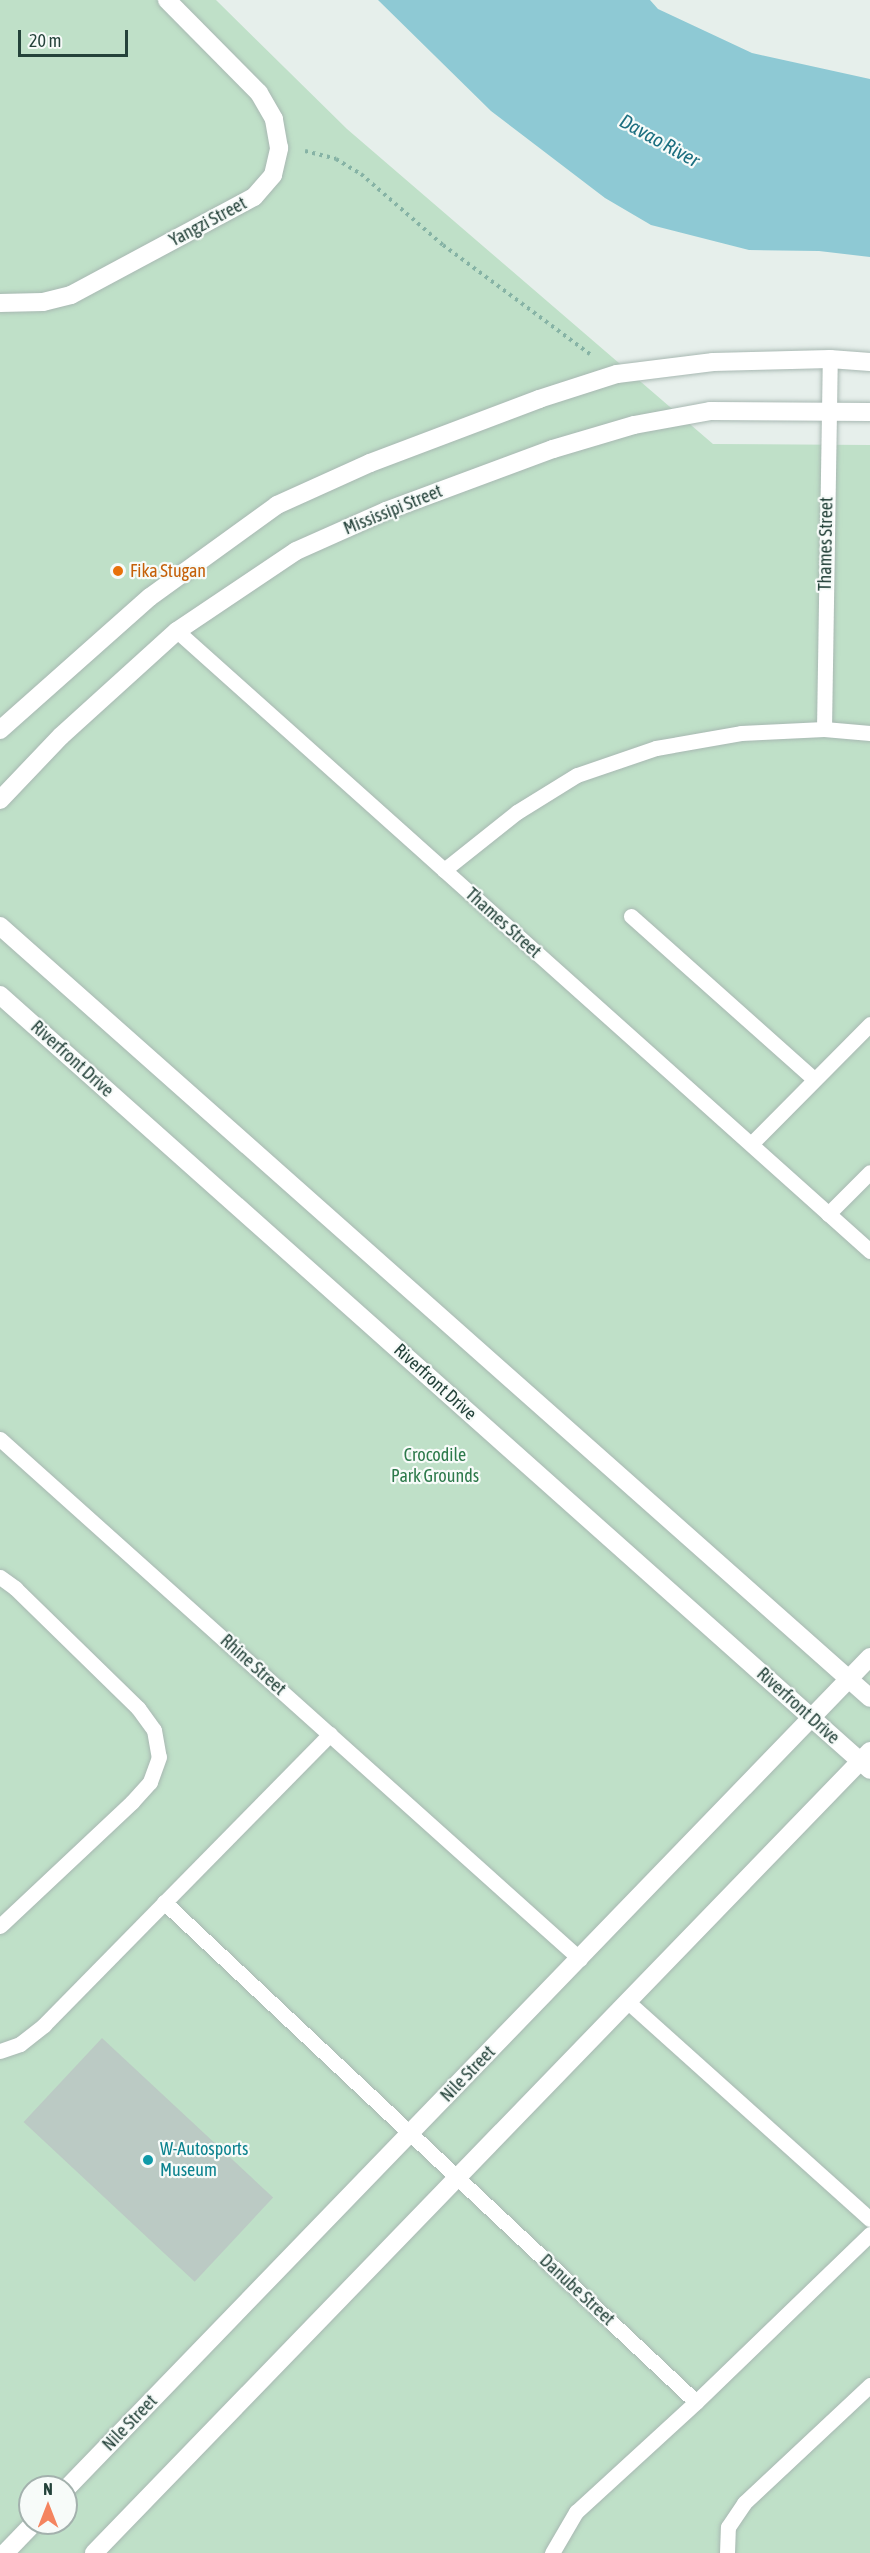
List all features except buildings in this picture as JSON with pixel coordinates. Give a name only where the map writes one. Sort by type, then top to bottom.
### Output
[{"type":"street","name":"Yangzi Street","points":[[0,303],[43,302],[71,295],[254,197],[273,175],[279,148],[274,119],[259,93],[167,0]]},
{"type":"street","points":[[0,730],[150,597],[278,505],[370,463],[539,399],[617,374],[713,362],[830,359],[870,362]]},
{"type":"street","name":"Mississipi Street","points":[[0,800],[61,736],[177,631],[296,551],[386,511],[553,449],[634,425],[710,411],[870,412]]},
{"type":"street","points":[[0,926],[870,1698]]},
{"type":"street","name":"Riverfront Drive","points":[[0,995],[812,1719],[867,1761]]},
{"type":"street","name":"Nile Street","points":[[78,2477],[870,1657]]},
{"type":"street","points":[[94,2553],[628,2002],[867,1761]]},
{"type":"street","points":[[4,2553],[21,2535]]},
{"type":"lane","name":"Thames Street","points":[[824,729],[830,359]]},
{"type":"lane","name":"Thames Street","points":[[177,631],[870,1251]]},
{"type":"lane","points":[[444,870],[517,812],[577,775],[656,748],[741,733],[824,729],[870,733]]},
{"type":"lane","points":[[631,916],[814,1079]]},
{"type":"lane","points":[[751,1144],[870,1024]]},
{"type":"lane","points":[[828,1214],[870,1172]]},
{"type":"lane","name":"Rhine Street","points":[[0,1439],[580,1959]]},
{"type":"lane","points":[[0,1577],[15,1588],[138,1708],[154,1730],[159,1757],[150,1782],[132,1802],[0,1926]]},
{"type":"lane","points":[[0,2051],[20,2044],[44,2025],[330,1734]]},
{"type":"lane","points":[[164,1902],[410,2134]]},
{"type":"lane","points":[[628,2002],[870,2219]]},
{"type":"lane","name":"Danube Street","points":[[410,2134],[696,2402]]},
{"type":"lane","points":[[552,2553],[576,2512],[696,2402],[870,2234]]},
{"type":"lane","points":[[727,2553],[728,2527],[744,2503],[870,2385]]},
{"type":"path","points":[[279,148],[310,152],[336,159],[361,174],[443,245],[617,374]]},
{"type":"green space","name":"Crocodile Park Grounds","points":[[0,0],[216,0],[347,129],[713,444],[870,445],[870,2553],[0,2553]]},
{"type":"water","name":"Davao River","points":[[378,0],[650,0],[658,9],[752,53],[870,79],[870,257],[819,251],[749,250],[651,225],[605,198],[491,111]]},
{"type":"place","name":"Fika Stugan","points":[[118,571]]},
{"type":"place","name":"W-Autosports Museum","points":[[148,2160]]}]
